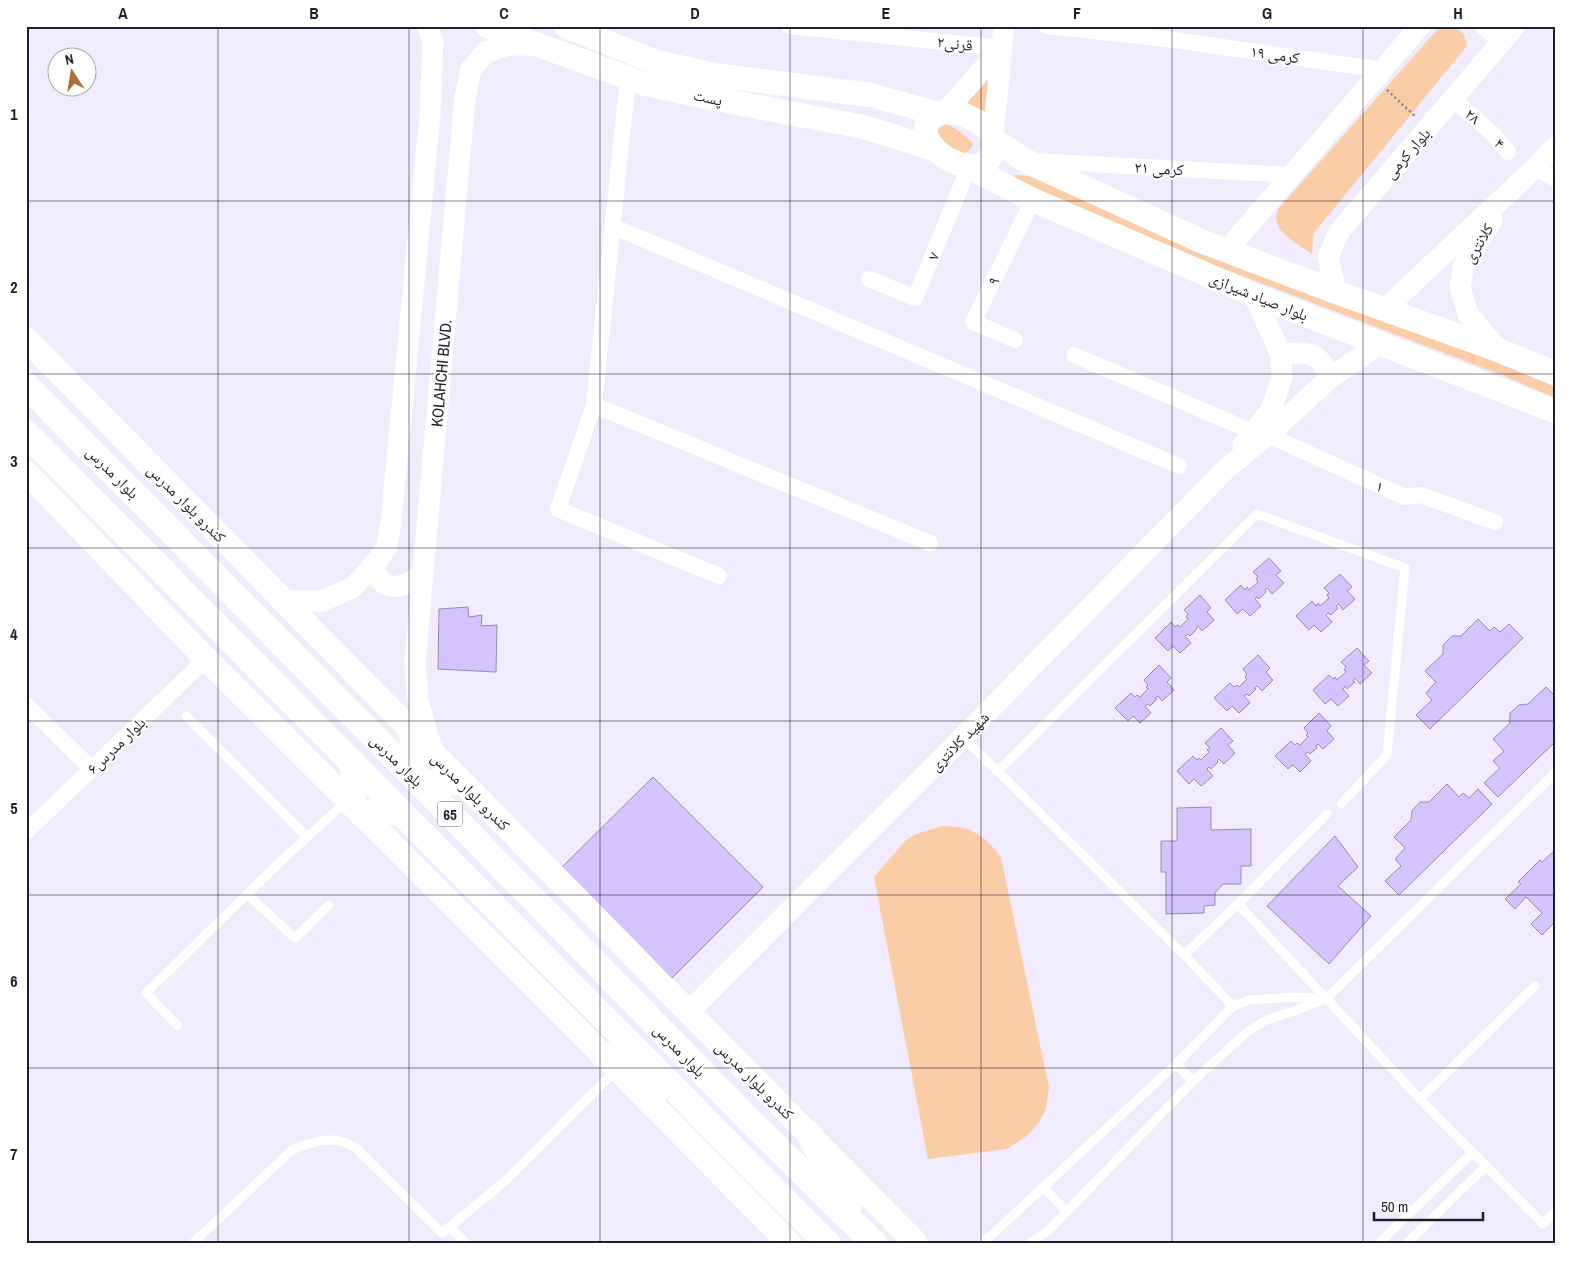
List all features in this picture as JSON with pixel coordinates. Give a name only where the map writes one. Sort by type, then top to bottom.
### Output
[{"type":"main road","name":"پست","points":[[487,26],[645,84],[864,127],[934,149]]},
{"type":"main road","name":"پست","points":[[566,26],[653,61],[714,75],[871,95],[942,113]]},
{"type":"main road","points":[[864,127],[878,127],[885,121],[886,111],[871,95]]},
{"type":"main road","points":[[942,113],[964,114],[975,120],[993,137],[994,147],[991,158],[982,165],[969,167],[950,159],[934,149],[926,138],[927,126],[933,117],[942,113]]},
{"type":"main road","name":"بلوار صیاد شیرازی","points":[[993,137],[1026,161],[1201,241],[1498,350],[1555,373]]},
{"type":"main road","points":[[1012,189],[1008,181],[1010,172],[1016,165],[1026,161]]},
{"type":"main road","name":"بلوار صیاد شیرازی","points":[[969,167],[1033,200],[1254,295],[1555,411]]},
{"type":"main road","name":"کندرو بلوار مدرس","points":[[26,339],[916,1243]]},
{"type":"main road","name":"بلوار مدرس","points":[[26,385],[747,1118],[868,1237]]},
{"type":"main road","name":"بلوار مدرس","points":[[26,433],[827,1243]]},
{"type":"main road","points":[[26,472],[206,658],[789,1243]]},
{"type":"main road","points":[[179,588],[202,563]]},
{"type":"main road","points":[[412,732],[418,782],[461,782]]},
{"type":"main road","points":[[354,764],[354,806]]},
{"type":"main road","points":[[354,806],[401,812]]},
{"type":"main road","points":[[610,1062],[648,1062],[653,1105]]},
{"type":"main road","points":[[808,1134],[868,1237]]},
{"type":"street","points":[[284,601],[322,601],[352,588],[386,549],[391,522],[431,101],[433,41],[428,26]]},
{"type":"street","name":"قرنی۲","points":[[789,26],[1002,48]]},
{"type":"street","points":[[993,137],[1004,26]]},
{"type":"street","name":"کرمی ۱۹","points":[[1046,26],[1168,33],[1379,74]]},
{"type":"street","points":[[1226,251],[1420,26]]},
{"type":"street","points":[[1486,26],[1509,33]]},
{"type":"street","name":"بلوار کرمی","points":[[1336,292],[1328,257],[1339,232],[1509,33]]},
{"type":"street","name":"KOLAHCHI BLVD.","points":[[433,753],[418,702],[415,663],[464,106],[471,69],[486,52],[509,46],[539,45]]},
{"type":"street","points":[[942,113],[1002,48]]},
{"type":"street","points":[[628,78],[594,405],[558,509],[719,576]]},
{"type":"street","points":[[431,101],[443,92],[452,91],[459,95],[464,106]]},
{"type":"street","name":"۲۸","points":[[1453,99],[1492,134]]},
{"type":"street","name":"۴","points":[[1492,134],[1508,152]]},
{"type":"street","name":"کلانتری","points":[[1384,309],[1513,189],[1555,146]]},
{"type":"street","name":"کرمی ۲۱","points":[[1026,161],[1291,175]]},
{"type":"street","name":"۷","points":[[868,279],[915,298],[969,167]]},
{"type":"street","points":[[1535,168],[1555,179]]},
{"type":"street","name":"کلانتری","points":[[1498,350],[1468,314],[1460,287],[1464,265],[1476,243],[1513,189]]},
{"type":"street","name":"۹","points":[[1015,340],[973,322],[1033,200]]},
{"type":"street","points":[[612,226],[1179,466]]},
{"type":"street","points":[[1254,295],[1281,355],[1282,377],[1261,433]]},
{"type":"street","points":[[1261,433],[1330,378],[1381,343]]},
{"type":"street","points":[[1281,355],[1296,352],[1312,355],[1325,365],[1330,378]]},
{"type":"street","name":"۱","points":[[1074,355],[1261,433],[1405,497],[1420,495],[1495,522]]},
{"type":"street","points":[[594,405],[930,543]]},
{"type":"street","name":"شهید کلانتری","points":[[688,1013],[963,737],[1261,433]]},
{"type":"street","points":[[374,564],[376,574],[381,583],[392,587],[415,581],[424,572]]},
{"type":"street","name":"بلوار مدرس۶","points":[[26,832],[206,658]]},
{"type":"street","points":[[26,705],[92,769]]},
{"type":"lane","points":[[998,771],[1257,514],[1405,568],[1386,755],[1341,804]]},
{"type":"lane","points":[[186,716],[307,838]]},
{"type":"lane","points":[[963,737],[1233,1006]]},
{"type":"lane","points":[[1030,1243],[1049,1230],[1193,1081],[1247,1032],[1266,1020],[1327,998],[1555,773]]},
{"type":"lane","points":[[177,1025],[146,993],[307,838],[354,806]]},
{"type":"lane","points":[[1184,956],[1327,814]]},
{"type":"lane","points":[[247,894],[295,938],[329,905]]},
{"type":"lane","points":[[1238,904],[1420,1099],[1543,1224],[1555,1212]]},
{"type":"lane","points":[[1420,1099],[1535,986]]},
{"type":"lane","points":[[983,1243],[1176,1064],[1233,1006],[1250,1000],[1295,997],[1327,998]]},
{"type":"lane","points":[[193,1243],[292,1150],[305,1144],[339,1140],[355,1148],[442,1233],[504,1182],[610,1062]]},
{"type":"lane","points":[[1176,1064],[1193,1081]]},
{"type":"lane","points":[[1379,1243],[1472,1153]]},
{"type":"lane","points":[[1407,1243],[1486,1166]]},
{"type":"lane","points":[[1043,1187],[1066,1212]]},
{"type":"lane","points":[[450,1227],[466,1243]]},
{"type":"path","points":[[1379,74],[1428,128]]},
{"type":"shaded area","points":[[1447,26],[1462,32],[1467,46],[1314,233],[1312,254],[1292,241],[1277,224],[1278,209],[1437,30]]},
{"type":"shaded area","points":[[998,63],[985,118],[963,105],[984,84]]},
{"type":"shaded area","points":[[944,122],[959,131],[973,143],[968,151],[953,154],[931,129]]},
{"type":"shaded area","points":[[1015,175],[1029,176],[1191,246],[1447,341],[1555,387],[1555,398],[1502,375],[1111,226],[1012,182]]},
{"type":"shaded area","points":[[942,826],[952,826],[976,833],[988,842],[1001,857],[1049,1088],[1046,1109],[1039,1123],[1027,1136],[1007,1149],[928,1159],[874,877],[906,840],[916,834]]},
{"type":"building","points":[[1269,558],[1281,571],[1276,575],[1284,583],[1272,594],[1267,588],[1266,592],[1259,599],[1257,597],[1255,599],[1261,606],[1250,616],[1243,609],[1237,614],[1225,600],[1241,585],[1245,590],[1247,587],[1249,590],[1258,582],[1256,579],[1258,577],[1253,572]]},
{"type":"building","points":[[1340,574],[1352,587],[1347,591],[1355,599],[1343,610],[1339,604],[1336,606],[1338,608],[1331,615],[1328,613],[1326,615],[1332,622],[1321,632],[1314,625],[1309,630],[1296,616],[1312,601],[1316,606],[1318,603],[1320,606],[1329,598],[1327,595],[1329,593],[1324,588]]},
{"type":"building","points":[[1200,595],[1211,608],[1207,612],[1214,620],[1202,631],[1198,626],[1190,636],[1188,634],[1185,636],[1191,643],[1180,653],[1173,646],[1168,651],[1155,638],[1171,622],[1175,627],[1177,625],[1180,627],[1188,619],[1186,617],[1188,614],[1184,610]]},
{"type":"building","points":[[468,607],[469,617],[482,615],[481,626],[497,625],[496,672],[438,669],[439,609]]},
{"type":"building","points":[[1478,619],[1490,631],[1494,627],[1500,632],[1509,624],[1523,638],[1430,729],[1416,715],[1432,700],[1426,693],[1436,682],[1425,671],[1443,654],[1443,645],[1452,636],[1461,636]]},
{"type":"building","points":[[1357,648],[1369,661],[1364,665],[1372,673],[1360,684],[1355,678],[1353,681],[1355,682],[1347,689],[1345,686],[1343,689],[1349,696],[1338,706],[1331,699],[1325,704],[1313,690],[1329,675],[1337,680],[1346,672],[1344,670],[1346,667],[1341,662]]},
{"type":"building","points":[[1258,655],[1270,668],[1266,672],[1273,680],[1262,691],[1257,686],[1249,696],[1247,694],[1244,696],[1250,703],[1239,713],[1232,706],[1227,711],[1214,698],[1230,683],[1234,687],[1237,685],[1239,687],[1247,679],[1245,677],[1247,674],[1243,669]]},
{"type":"building","points":[[1159,665],[1171,678],[1167,682],[1174,690],[1162,701],[1158,696],[1150,706],[1148,704],[1145,706],[1151,713],[1140,723],[1133,716],[1128,721],[1115,708],[1131,693],[1135,697],[1137,695],[1140,697],[1148,689],[1146,687],[1148,685],[1144,680]]},
{"type":"building","points":[[1546,687],[1555,696],[1555,742],[1498,797],[1484,783],[1500,768],[1493,761],[1504,751],[1493,739],[1510,723],[1510,713],[1519,705],[1528,704]]},
{"type":"building","points":[[1319,713],[1331,726],[1327,731],[1334,739],[1323,749],[1318,744],[1317,748],[1310,754],[1308,752],[1305,754],[1311,761],[1300,772],[1293,765],[1288,769],[1275,756],[1291,741],[1295,745],[1297,743],[1300,745],[1308,737],[1306,735],[1308,733],[1304,728]]},
{"type":"building","points":[[1221,728],[1233,741],[1228,745],[1235,753],[1224,764],[1219,759],[1211,769],[1209,767],[1207,769],[1213,776],[1201,786],[1194,779],[1189,784],[1177,771],[1193,756],[1197,760],[1199,758],[1201,760],[1209,752],[1207,750],[1210,748],[1205,743]]},
{"type":"building","points":[[653,777],[763,887],[672,978],[561,868]]},
{"type":"building","points":[[1447,784],[1459,797],[1463,793],[1469,798],[1478,789],[1492,804],[1399,895],[1385,881],[1401,866],[1395,859],[1405,848],[1394,837],[1411,820],[1412,811],[1420,802],[1429,802]]},
{"type":"building","points":[[1211,807],[1211,830],[1251,829],[1251,866],[1241,866],[1241,884],[1223,884],[1215,893],[1215,905],[1204,906],[1204,913],[1166,914],[1166,872],[1161,872],[1161,841],[1177,841],[1177,808]]},
{"type":"building","points":[[1335,836],[1358,867],[1338,886],[1371,916],[1329,964],[1267,906]]},
{"type":"building","points":[[1555,850],[1555,922],[1542,935],[1531,924],[1542,913],[1526,897],[1515,909],[1505,899],[1521,884],[1518,882],[1540,860],[1542,862]]}]
